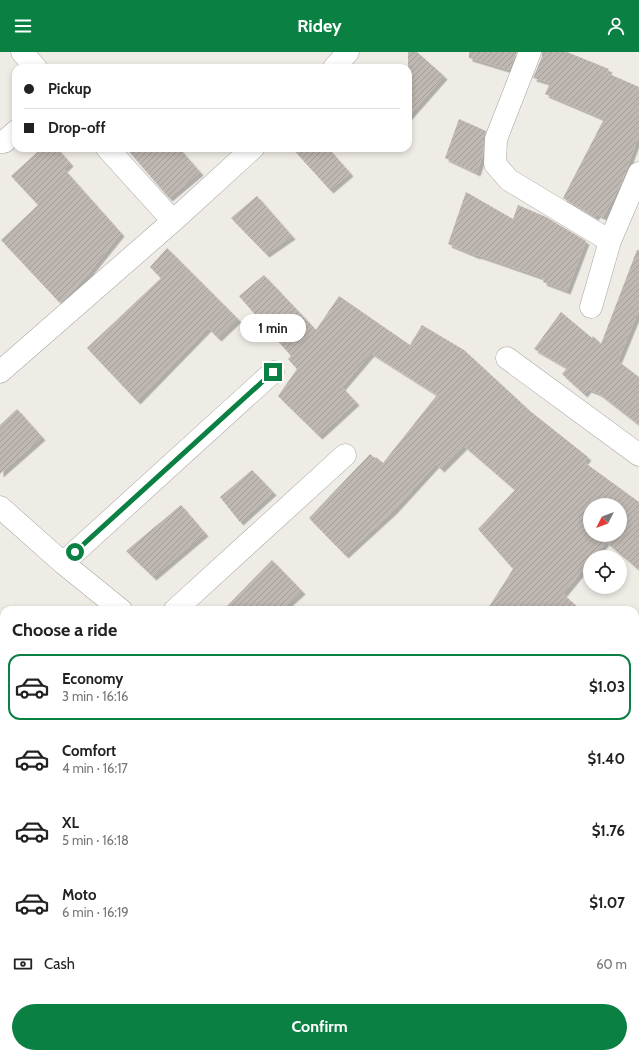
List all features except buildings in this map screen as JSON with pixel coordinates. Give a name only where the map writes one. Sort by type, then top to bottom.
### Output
[{"type":"street","points":[[22,52],[32,64]]},
{"type":"street","points":[[338,64],[348,52]]},
{"type":"street","points":[[530,52],[496,139],[495,164],[509,180],[610,241]]},
{"type":"street","points":[[0,142],[4,142],[12,135]]},
{"type":"street","points":[[111,152],[173,221]]},
{"type":"street","points":[[0,372],[173,221],[249,152]]},
{"type":"street","points":[[591,307],[610,241],[639,173]]},
{"type":"street","points":[[507,358],[639,455]]},
{"type":"street","points":[[63,563],[273,372]]},
{"type":"street","points":[[179,606],[345,456]]},
{"type":"street","points":[[0,507],[111,606]]},
{"type":"route","points":[[75,552],[273,372]]}]
